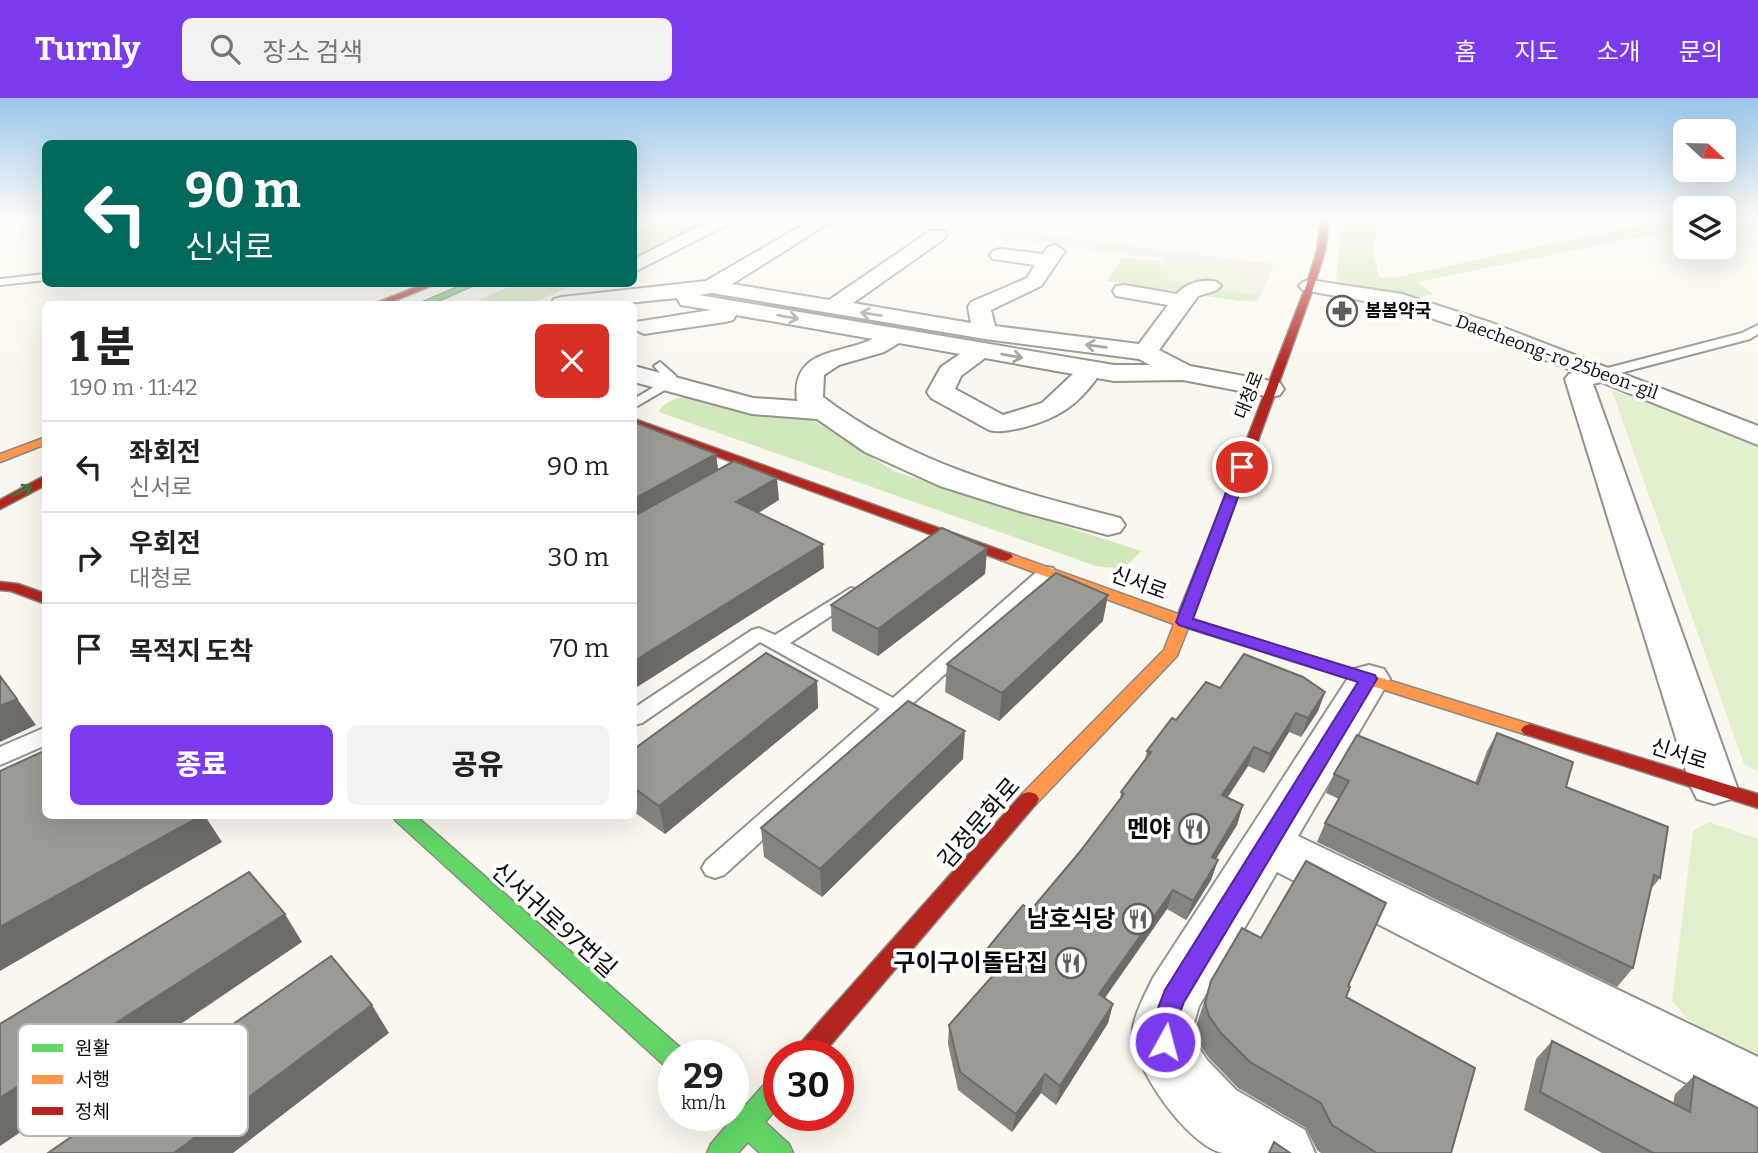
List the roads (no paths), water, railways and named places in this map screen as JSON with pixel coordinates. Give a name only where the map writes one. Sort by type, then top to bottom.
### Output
[{"type":"street","points":[[699,268],[736,273]]},
{"type":"street","points":[[712,287],[744,268]]},
{"type":"street","points":[[833,307],[889,268]]},
{"type":"street","points":[[983,341],[979,307],[1034,282],[1044,268]]},
{"type":"street","name":"대청로","points":[[1184,622],[1316,268]]},
{"type":"street","points":[[1145,352],[1190,291],[1210,286]]},
{"type":"street","name":"Daecheong-ro 25beon-gil","points":[[1310,286],[1402,301],[1484,328],[1692,407],[1758,436]]},
{"type":"street","points":[[387,301],[423,287]]},
{"type":"street","points":[[431,301],[465,287]]},
{"type":"street","points":[[568,301],[595,287]]},
{"type":"street","points":[[590,301],[712,287],[833,307],[983,341],[1090,369],[1114,373],[1184,372],[1272,390]]},
{"type":"street","points":[[683,291],[689,300],[895,335],[1145,352],[1184,372]]},
{"type":"street","points":[[1124,291],[1182,301]]},
{"type":"street","points":[[644,327],[712,319],[747,310]]},
{"type":"street","points":[[895,335],[886,344],[829,361],[814,371],[810,381],[810,400],[836,422],[919,466],[1016,501],[1108,525]]},
{"type":"street","points":[[983,341],[950,372],[940,392],[999,424],[1042,415],[1069,398],[1090,369]]},
{"type":"street","points":[[637,374],[664,375],[752,406],[823,411]]},
{"type":"street","points":[[1601,374],[1578,379],[1714,787]]},
{"type":"street","name":"신서로","points":[[637,423],[1184,622],[1758,801]]},
{"type":"street","points":[[0,458],[42,442]]},
{"type":"street","points":[[0,485],[42,468]]},
{"type":"street","points":[[0,505],[42,481]]},
{"type":"street","points":[[0,571],[7,574],[6,586],[42,599]]},
{"type":"street","name":"김정문화로","points":[[819,1040],[1028,800],[1171,652],[1184,622]]},
{"type":"street","points":[[1282,1153],[1214,1112],[1185,1082],[1168,1056],[1162,1029],[1173,997],[1368,679]]},
{"type":"street","name":"신서귀로97번길","points":[[406,819],[658,1044]]},
{"type":"street","points":[[1268,845],[1758,1089]]},
{"type":"street","points":[[749,1121],[763,1105]]},
{"type":"street","points":[[749,1125],[780,1153]]},
{"type":"street","points":[[720,1153],[740,1131]]},
{"type":"lane","points":[[0,282],[42,277]]},
{"type":"lane","points":[[1601,374],[1746,336],[1758,329]]},
{"type":"lane","points":[[637,401],[664,375]]},
{"type":"lane","points":[[728,479],[751,465]]},
{"type":"lane","points":[[715,868],[1047,572]]},
{"type":"lane","points":[[776,643],[865,585]]},
{"type":"lane","points":[[637,716],[759,634],[895,708]]},
{"type":"lane","points":[[0,757],[42,737]]},
{"type":"place","name":"봄봄약국","points":[[1342,311]]},
{"type":"place","name":"멘야","points":[[1194,829]]},
{"type":"place","name":"남호식당","points":[[1138,919]]},
{"type":"place","name":"구이구이돌담집","points":[[1071,963]]}]
